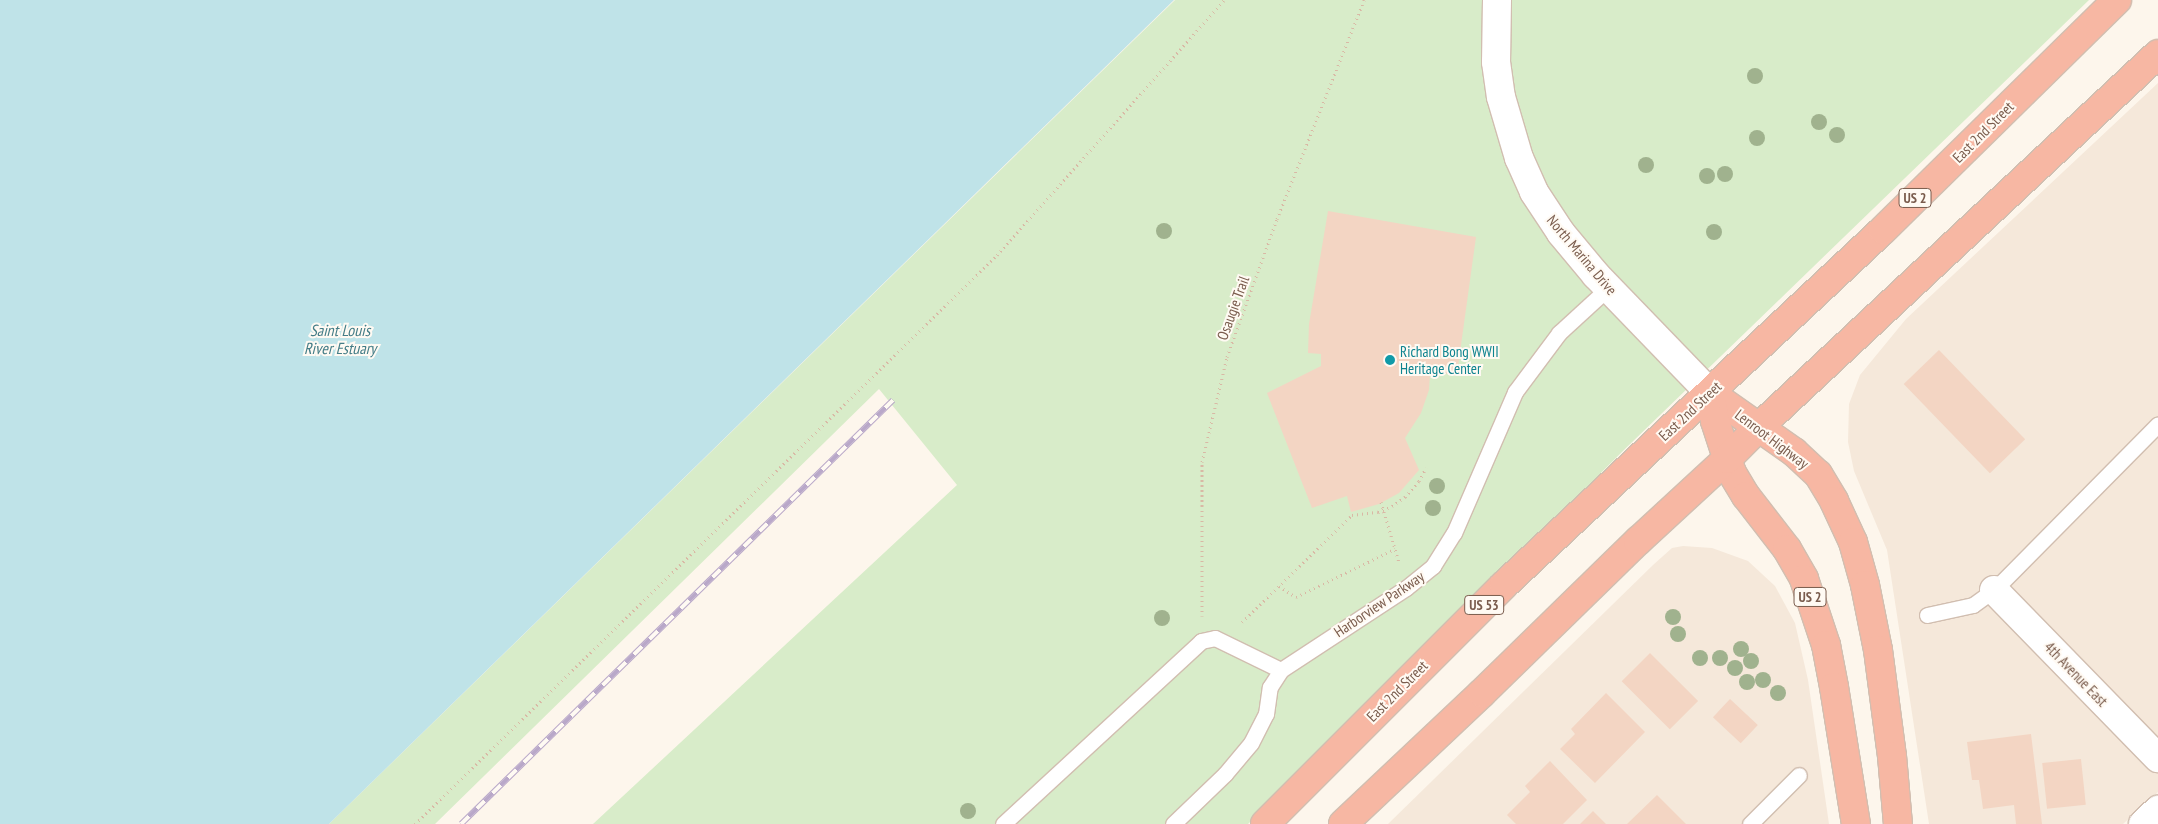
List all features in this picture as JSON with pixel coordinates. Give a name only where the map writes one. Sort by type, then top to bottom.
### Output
[{"type":"highway","name":"East 2nd Street","points":[[1265,824],[1504,585],[1883,230],[2117,0]]},
{"type":"highway","points":[[1343,824],[1482,693],[1638,540],[1727,460],[1759,427],[2158,54]]},
{"type":"highway","name":"Lenroot Highway","points":[[1710,393],[1794,452],[1818,474],[1834,501],[1853,542],[1865,586],[1878,650],[1892,756],[1898,824]]},
{"type":"highway","name":"Lenroot Highway","points":[[1710,393],[1715,421],[1732,473],[1746,496],[1787,548],[1804,579],[1826,645],[1856,824]]},
{"type":"street","name":"North Marina Drive","points":[[1497,0],[1496,62],[1501,97],[1519,158],[1534,192],[1556,226],[1609,287],[1710,393]]},
{"type":"street","name":"4th Avenue East","points":[[1994,590],[2158,758]]},
{"type":"street","points":[[2144,824],[2158,810]]},
{"type":"lane","name":"Harborview Parkway","points":[[1280,670],[1406,588],[1434,566],[1454,533],[1514,392],[1559,333],[1609,287]]},
{"type":"lane","points":[[1927,615],[1973,605],[1994,590],[2158,424]]},
{"type":"lane","points":[[1003,824],[1201,641],[1215,638],[1280,670],[1270,687],[1266,714],[1251,743],[1225,774],[1173,824]]},
{"type":"lane","points":[[1750,824],[1799,775]]},
{"type":"path","points":[[415,824],[997,254],[1224,0]]},
{"type":"path","name":"Osaugie Trail","points":[[1201,641],[1202,462],[1227,357],[1277,219],[1364,0]]},
{"type":"path","points":[[1222,641],[1352,515],[1363,515],[1383,510],[1405,497],[1419,481],[1426,468]]},
{"type":"path","points":[[1381,502],[1406,588]]},
{"type":"path","points":[[1279,586],[1296,597],[1395,549]]},
{"type":"shaded area","points":[[2158,83],[2158,792],[2123,824],[1929,824],[1887,550],[1854,471],[1848,442],[1849,404],[1860,375],[1906,319]]},
{"type":"shaded area","points":[[1683,546],[1712,548],[1748,561],[1775,586],[1795,623],[1808,680],[1829,824],[1388,824],[1653,565],[1672,548]]},
{"type":"green space","points":[[1175,0],[2089,0],[1628,446],[1248,824],[593,824],[957,485],[879,389],[435,824],[329,824]]},
{"type":"water","name":"Saint Louis River Estuary","points":[[0,0],[1174,0],[329,824],[0,824]]},
{"type":"building","name":"Richard Bong WWII Heritage Center","points":[[1328,211],[1476,237],[1457,374],[1430,374],[1429,390],[1421,413],[1405,438],[1419,470],[1399,493],[1379,504],[1351,512],[1347,496],[1312,508],[1267,393],[1321,366],[1321,354],[1308,353],[1309,324]]},
{"type":"building","points":[[1939,350],[2025,439],[1990,473],[1904,384]]},
{"type":"building","points":[[1650,653],[1698,701],[1670,729],[1622,681]]},
{"type":"building","points":[[1606,693],[1645,732],[1595,783],[1560,749],[1575,734],[1571,729]]},
{"type":"building","points":[[1730,699],[1758,725],[1741,743],[1713,717]]},
{"type":"building","points":[[2031,734],[2042,824],[2016,824],[2014,805],[1983,809],[1979,780],[1972,780],[1967,742]]},
{"type":"building","points":[[2081,759],[2086,805],[2047,809],[2042,763]]},
{"type":"building","points":[[1550,761],[1587,800],[1563,824],[1516,824],[1507,815],[1530,792],[1525,786]]},
{"type":"building","points":[[1657,795],[1686,824],[1627,824]]},
{"type":"building","points":[[1593,811],[1606,824],[1580,824]]},
{"type":"railway","points":[[461,824],[893,400]]},
{"type":"place","name":"Richard Bong WWII Heritage Center","points":[[1390,360]]}]
